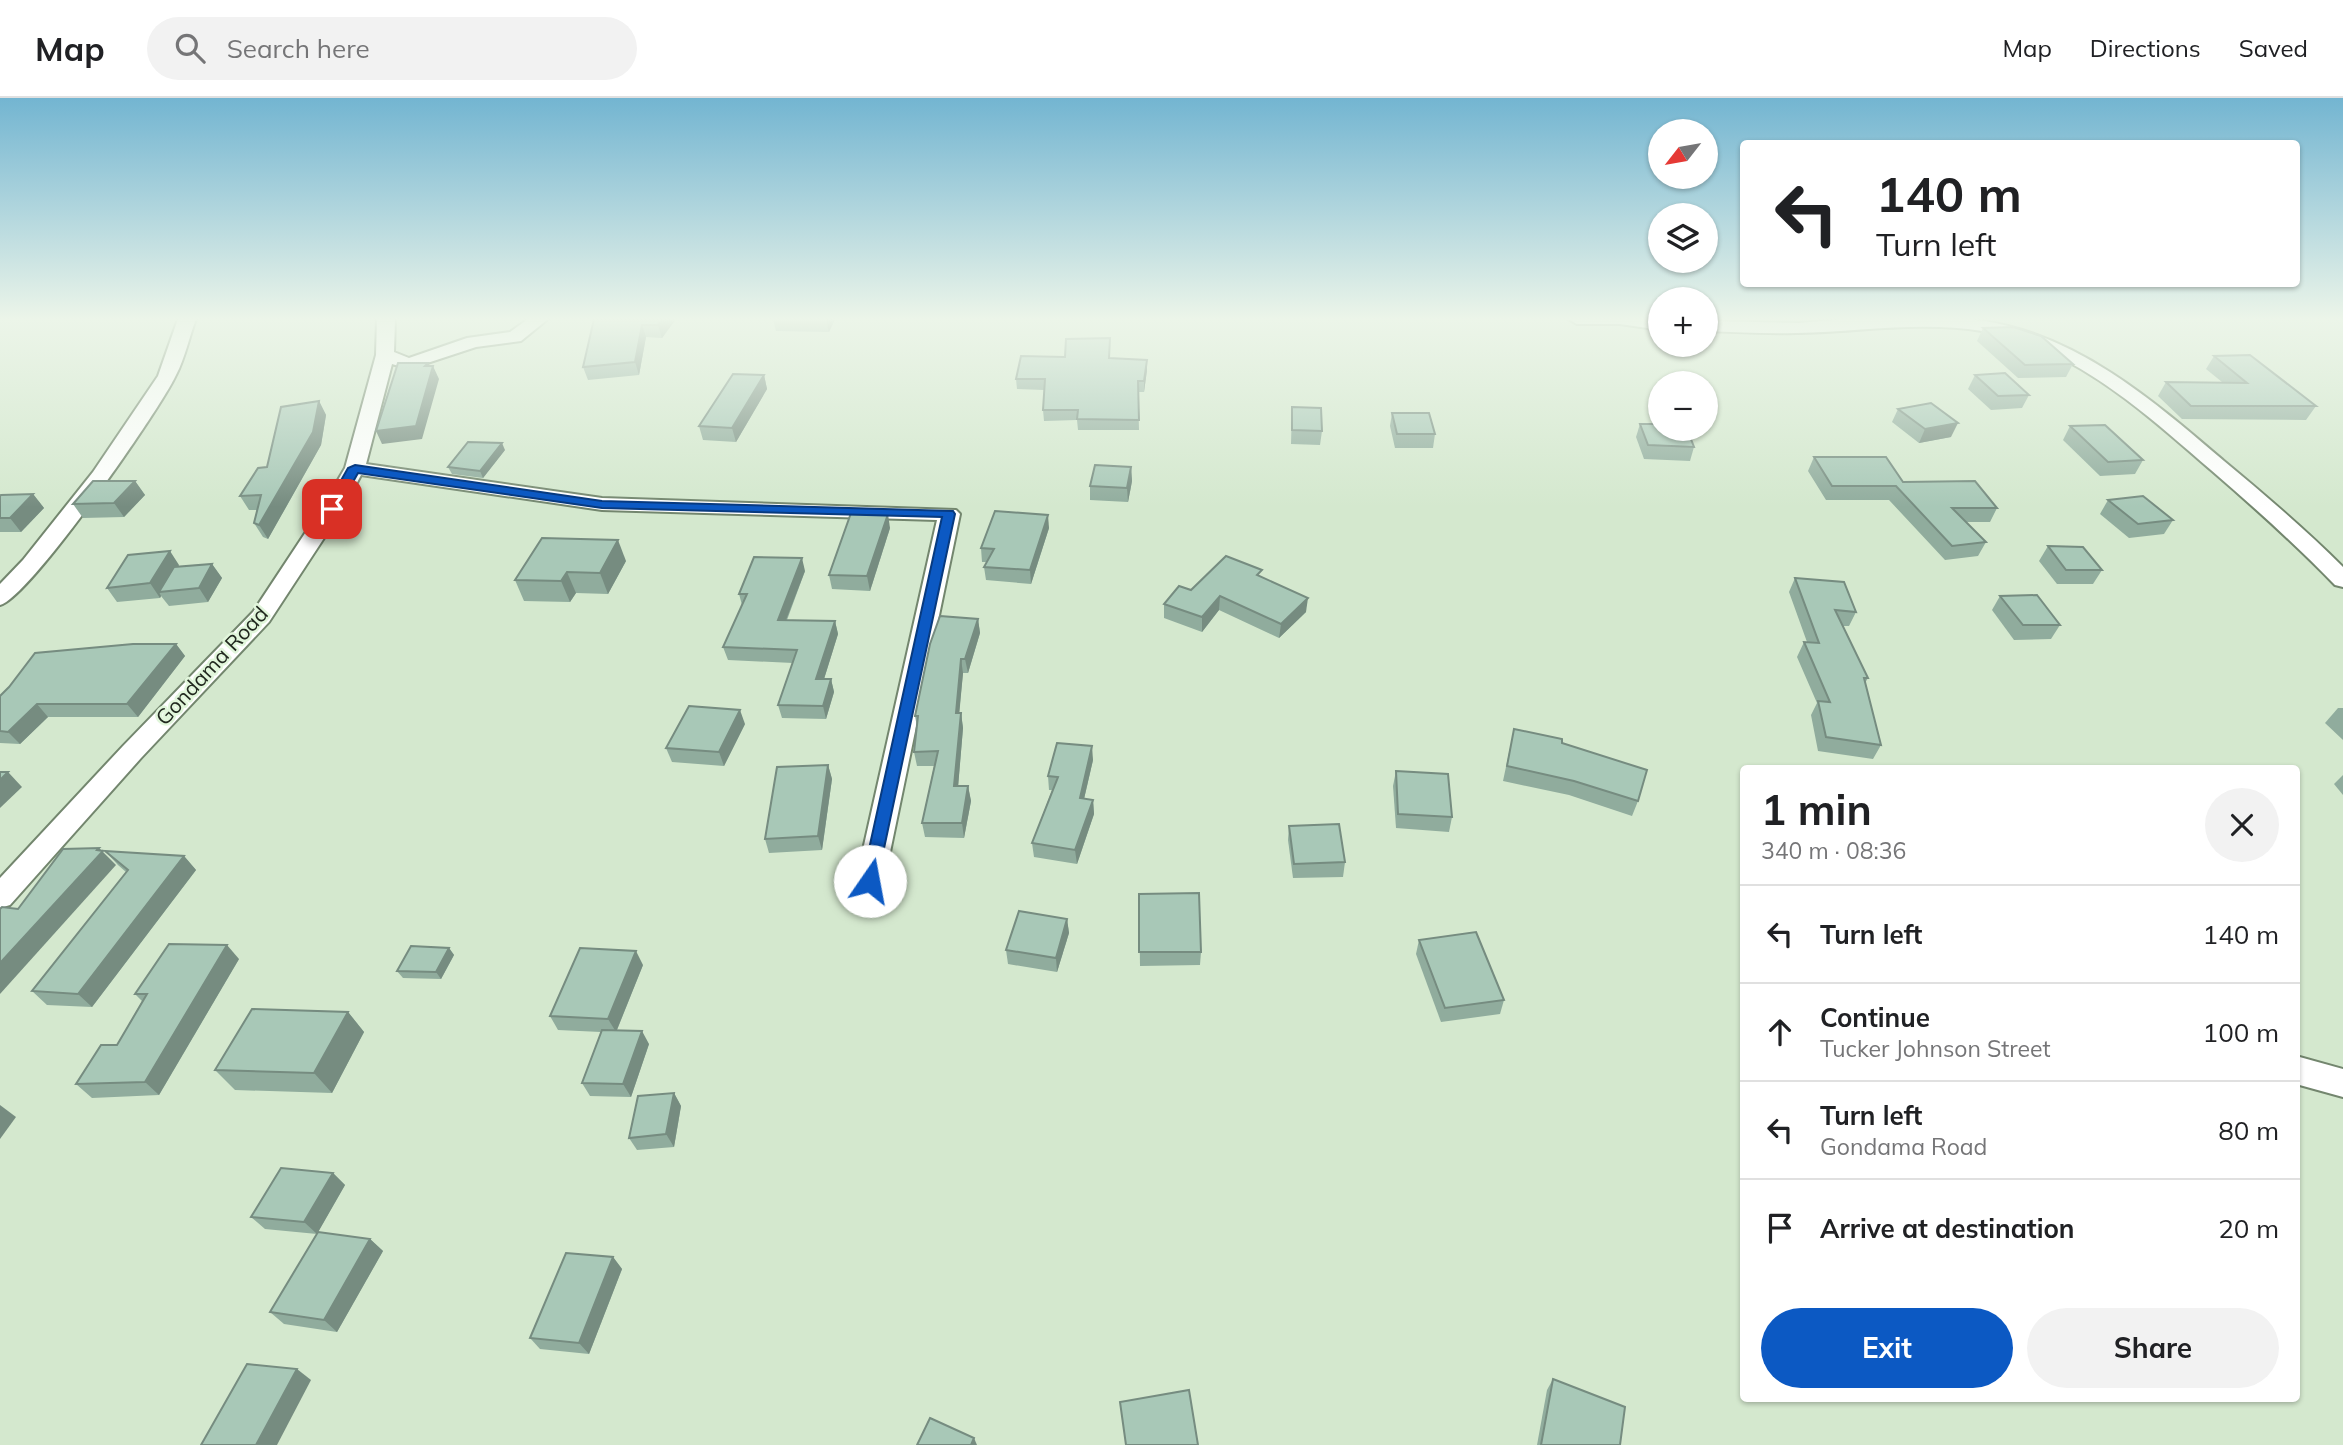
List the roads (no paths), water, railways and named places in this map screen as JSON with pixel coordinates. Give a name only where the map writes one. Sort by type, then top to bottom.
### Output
[{"type":"street","points":[[0,598],[31,565],[101,475],[163,382]]},
{"type":"street","name":"Gondama Road","points":[[0,897],[132,752],[261,617],[332,509],[355,468],[378,382]]},
{"type":"street","points":[[2114,382],[2166,421],[2298,534],[2343,580]]},
{"type":"street","points":[[355,468],[602,505],[949,514],[870,881]]},
{"type":"street","points":[[2300,1071],[2343,1083]]}]
